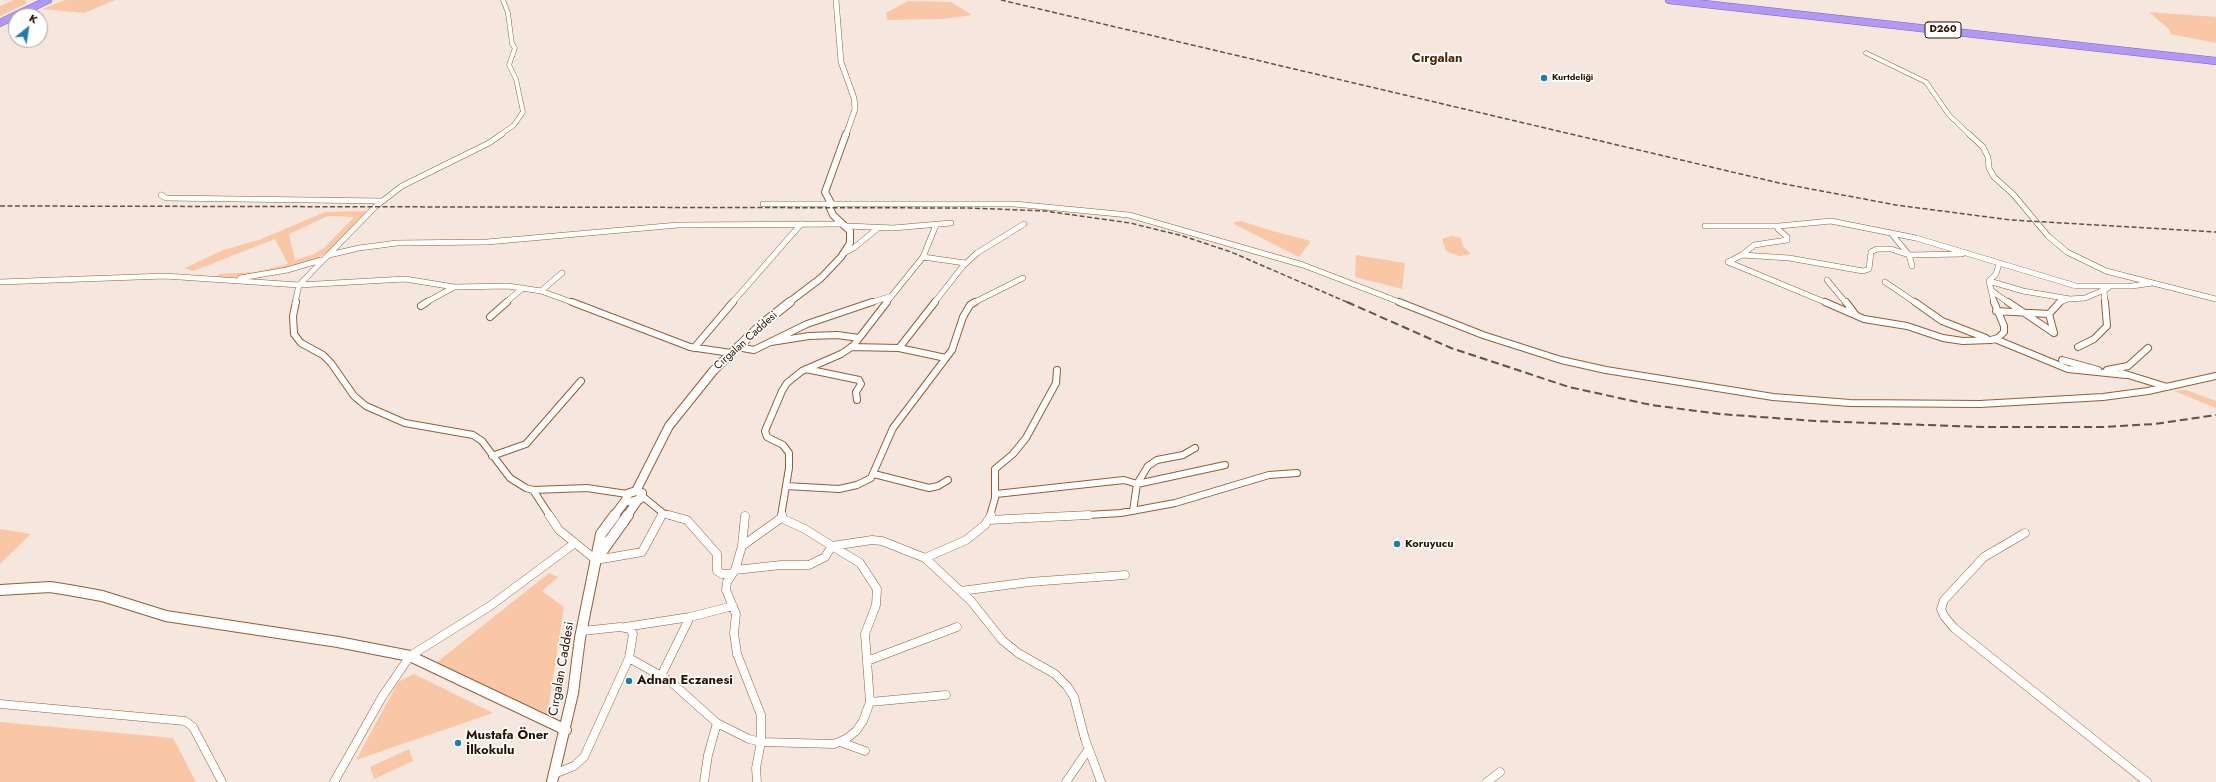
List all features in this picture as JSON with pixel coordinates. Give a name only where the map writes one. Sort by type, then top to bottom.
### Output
[{"type":"highway","points":[[0,20],[42,0]]},
{"type":"highway","points":[[0,23],[48,0]]},
{"type":"highway","name":"D260","points":[[1669,0],[2216,60]]},
{"type":"highway","name":"D260","points":[[1687,0],[2216,60]]},
{"type":"street","points":[[503,0],[508,13],[512,44],[515,50],[510,65],[516,79],[523,112],[522,117],[514,125],[489,143],[402,186],[382,201],[299,285],[292,322],[296,338],[301,343],[323,355],[331,363],[354,396],[378,413],[405,422],[473,435],[482,441],[510,478],[533,490],[559,530],[596,560],[642,552],[662,514]]},
{"type":"street","points":[[836,0],[841,62],[854,98],[855,109],[825,192],[833,215],[845,225]]},
{"type":"street","points":[[1866,53],[1926,82],[1949,115],[1983,147],[1988,157],[1989,168],[1994,177],[2013,194],[2058,244],[2091,266],[2216,299]]},
{"type":"street","points":[[161,195],[166,198],[382,201]]},
{"type":"street","points":[[763,204],[830,206],[1014,204],[1129,215],[1303,265],[1477,333],[1560,360],[1606,370],[1753,395],[1831,402],[1961,405],[2082,399],[2168,387],[2216,376]]},
{"type":"street","points":[[1705,226],[1779,226],[1826,221],[1916,238],[2076,286],[2132,286],[2152,283]]},
{"type":"street","points":[[225,279],[278,272],[326,257],[369,246],[397,243],[487,242],[678,225],[801,224],[845,225],[878,228],[951,223]]},
{"type":"street","points":[[694,348],[801,224]]},
{"type":"street","points":[[899,348],[965,263],[977,253],[1024,224]]},
{"type":"street","name":"Cırgalan Caddesi","points":[[596,560],[639,495],[672,422],[714,370],[734,350],[821,278],[844,253],[851,237],[845,225]]},
{"type":"street","points":[[742,546],[781,518],[789,468],[788,450],[781,443],[769,438],[765,431],[784,387],[797,374],[841,354],[851,347],[923,257],[936,225]]},
{"type":"street","points":[[1779,226],[1778,229],[1788,237],[1787,240],[1754,245],[1742,255],[1728,262],[1856,316],[1874,321],[1907,326],[1953,340],[1993,340],[2000,336],[2005,328],[1996,311],[1989,282]]},
{"type":"street","points":[[844,253],[855,247],[878,228]]},
{"type":"street","points":[[1891,233],[1909,255],[1912,266]]},
{"type":"street","points":[[1742,255],[1789,258],[1863,271],[1870,269],[1871,252],[1874,250],[1888,248],[1909,255],[1968,254]]},
{"type":"street","points":[[923,257],[965,263]]},
{"type":"street","points":[[1989,282],[1996,274],[1999,264]]},
{"type":"street","points":[[541,292],[562,273]]},
{"type":"street","points":[[0,282],[135,276],[225,279],[299,285],[405,279],[454,287],[496,286],[523,288],[541,292],[694,348],[734,350],[754,350],[816,320],[892,296]]},
{"type":"street","points":[[786,486],[845,488],[862,483],[874,474],[893,428],[954,346],[963,317],[970,304],[1023,278]]},
{"type":"street","points":[[1827,280],[1856,316]]},
{"type":"street","points":[[1885,282],[1942,321],[1966,332],[1993,340],[2068,369],[2126,375]]},
{"type":"street","points":[[1989,282],[2015,290],[2070,298],[2085,298],[2113,286]]},
{"type":"street","points":[[421,306],[454,287]]},
{"type":"street","points":[[490,316],[523,288]]},
{"type":"street","points":[[1992,291],[2015,290]]},
{"type":"street","points":[[2078,347],[2098,336],[2107,326],[2104,290]]},
{"type":"street","points":[[1992,291],[2019,311],[2054,333],[2049,314]]},
{"type":"street","points":[[2049,314],[2057,304],[2070,298]]},
{"type":"street","points":[[1996,311],[2019,311],[2049,314]]},
{"type":"street","points":[[769,342],[809,336],[837,335],[859,338]]},
{"type":"street","points":[[851,347],[899,348],[946,358]]},
{"type":"street","points":[[2112,371],[2128,366],[2148,348]]},
{"type":"street","points":[[2062,360],[2085,368],[2112,371],[2168,387]]},
{"type":"street","points":[[806,369],[859,380],[861,384],[856,392],[857,400]]},
{"type":"street","points":[[925,558],[972,536],[988,520],[996,494],[995,469],[1013,454],[1026,438],[1056,383],[1057,370]]},
{"type":"street","points":[[492,456],[526,444],[581,380]]},
{"type":"street","points":[[1133,511],[1137,484],[1151,464],[1183,455],[1195,448]]},
{"type":"street","points":[[996,494],[1124,480],[1137,484],[1225,465]]},
{"type":"street","points":[[988,520],[1102,515],[1133,511],[1188,499],[1269,475],[1297,473]]},
{"type":"street","points":[[874,474],[928,488],[938,486],[948,480]]},
{"type":"street","points":[[533,490],[587,488],[626,497],[630,502],[639,495],[662,514],[686,520],[717,554],[717,571],[722,574],[809,565],[825,557],[832,546],[877,540],[925,558],[961,591],[1002,640],[1018,653],[1051,671],[1068,686],[1076,703],[1088,750],[1101,782]]},
{"type":"street","name":"Cırgalan Caddesi","points":[[553,778],[566,730],[582,631],[601,534],[626,497]]},
{"type":"street","points":[[745,516],[742,546],[734,572],[726,590],[736,614],[734,634],[737,654],[761,715],[761,742],[757,759],[757,782]]},
{"type":"street","points":[[629,658],[670,681],[717,723],[740,735],[761,742],[834,744],[851,736],[860,726],[870,702],[865,634],[876,605],[877,589],[860,563],[803,528],[781,518]]},
{"type":"street","points":[[2025,534],[1984,557],[1944,600],[1941,609],[1944,616],[1954,628],[2147,782]]},
{"type":"street","points":[[334,782],[382,697],[410,656],[490,606],[575,543]]},
{"type":"street","points":[[961,591],[1029,582],[1124,575]]},
{"type":"street","points":[[0,590],[50,587],[69,590],[102,596],[174,618],[338,642],[410,656],[566,730]]},
{"type":"street","points":[[582,631],[624,627],[690,617],[733,606]]},
{"type":"street","points":[[661,676],[690,617]]},
{"type":"street","points":[[553,778],[574,766],[584,757],[629,658],[632,634],[630,629],[624,627]]},
{"type":"street","points":[[867,661],[957,627]]},
{"type":"street","points":[[870,702],[946,695]]},
{"type":"street","points":[[0,704],[185,722],[193,727],[222,782]]},
{"type":"street","points":[[704,782],[708,755],[717,723]]},
{"type":"street","points":[[840,742],[865,751]]},
{"type":"street","points":[[1066,782],[1088,750]]},
{"type":"street","points":[[1487,782],[1500,772]]},
{"type":"shaded area","points":[[14,0],[25,0],[27,3],[17,8],[8,8],[8,12],[0,16],[0,6]]},
{"type":"shaded area","points":[[65,0],[115,0],[84,13],[45,8]]},
{"type":"shaded area","points":[[908,1],[951,2],[972,15],[943,19],[887,20],[886,13]]},
{"type":"shaded area","points":[[2149,12],[2216,17],[2216,43],[2170,34],[2170,30]]},
{"type":"shaded area","points":[[367,211],[327,253],[305,264],[256,276],[215,278],[219,274],[255,272],[288,264],[275,239],[193,271],[185,268],[223,250],[259,240],[325,212]],"holes":[[[328,216],[354,217],[324,248],[312,255],[295,260],[289,234]]]},
{"type":"shaded area","points":[[1241,221],[1311,241],[1299,257],[1234,224],[1234,222]]},
{"type":"shaded area","points":[[1451,236],[1461,238],[1463,246],[1471,254],[1459,256],[1446,251],[1442,239]]},
{"type":"shaded area","points":[[1356,255],[1405,263],[1402,289],[1355,277]]},
{"type":"shaded area","points":[[2186,390],[2216,401],[2216,408],[2174,391]]},
{"type":"shaded area","points":[[0,529],[31,534],[0,564]]},
{"type":"shaded area","points":[[549,573],[558,577],[542,591],[564,607],[546,723],[432,666]]},
{"type":"shaded area","points":[[414,674],[493,713],[356,760],[398,682]]},
{"type":"shaded area","points":[[0,722],[173,738],[196,782],[0,782]]},
{"type":"shaded area","points":[[409,749],[413,761],[374,779],[370,767]]},
{"type":"railway","points":[[1001,0],[1779,183],[1896,205],[2011,220],[2216,232]]},
{"type":"railway","points":[[0,206],[969,208],[1045,211],[1130,223],[1183,236],[1231,252],[1349,303]]},
{"type":"railway","points":[[1347,302],[1451,348],[1569,387],[1651,405],[1720,414],[1815,421],[1983,427],[2102,427],[2155,424],[2216,415]]},
{"type":"place","name":"Kurtdeliği","points":[[1544,78]]},
{"type":"place","name":"Koruyucu","points":[[1397,544]]},
{"type":"place","name":"Adnan Eczanesi","points":[[629,681]]},
{"type":"place","name":"Mustafa Öner İlkokulu","points":[[458,743]]},
{"type":"district","name":"Cırgalan","points":[[1437,59]]}]
